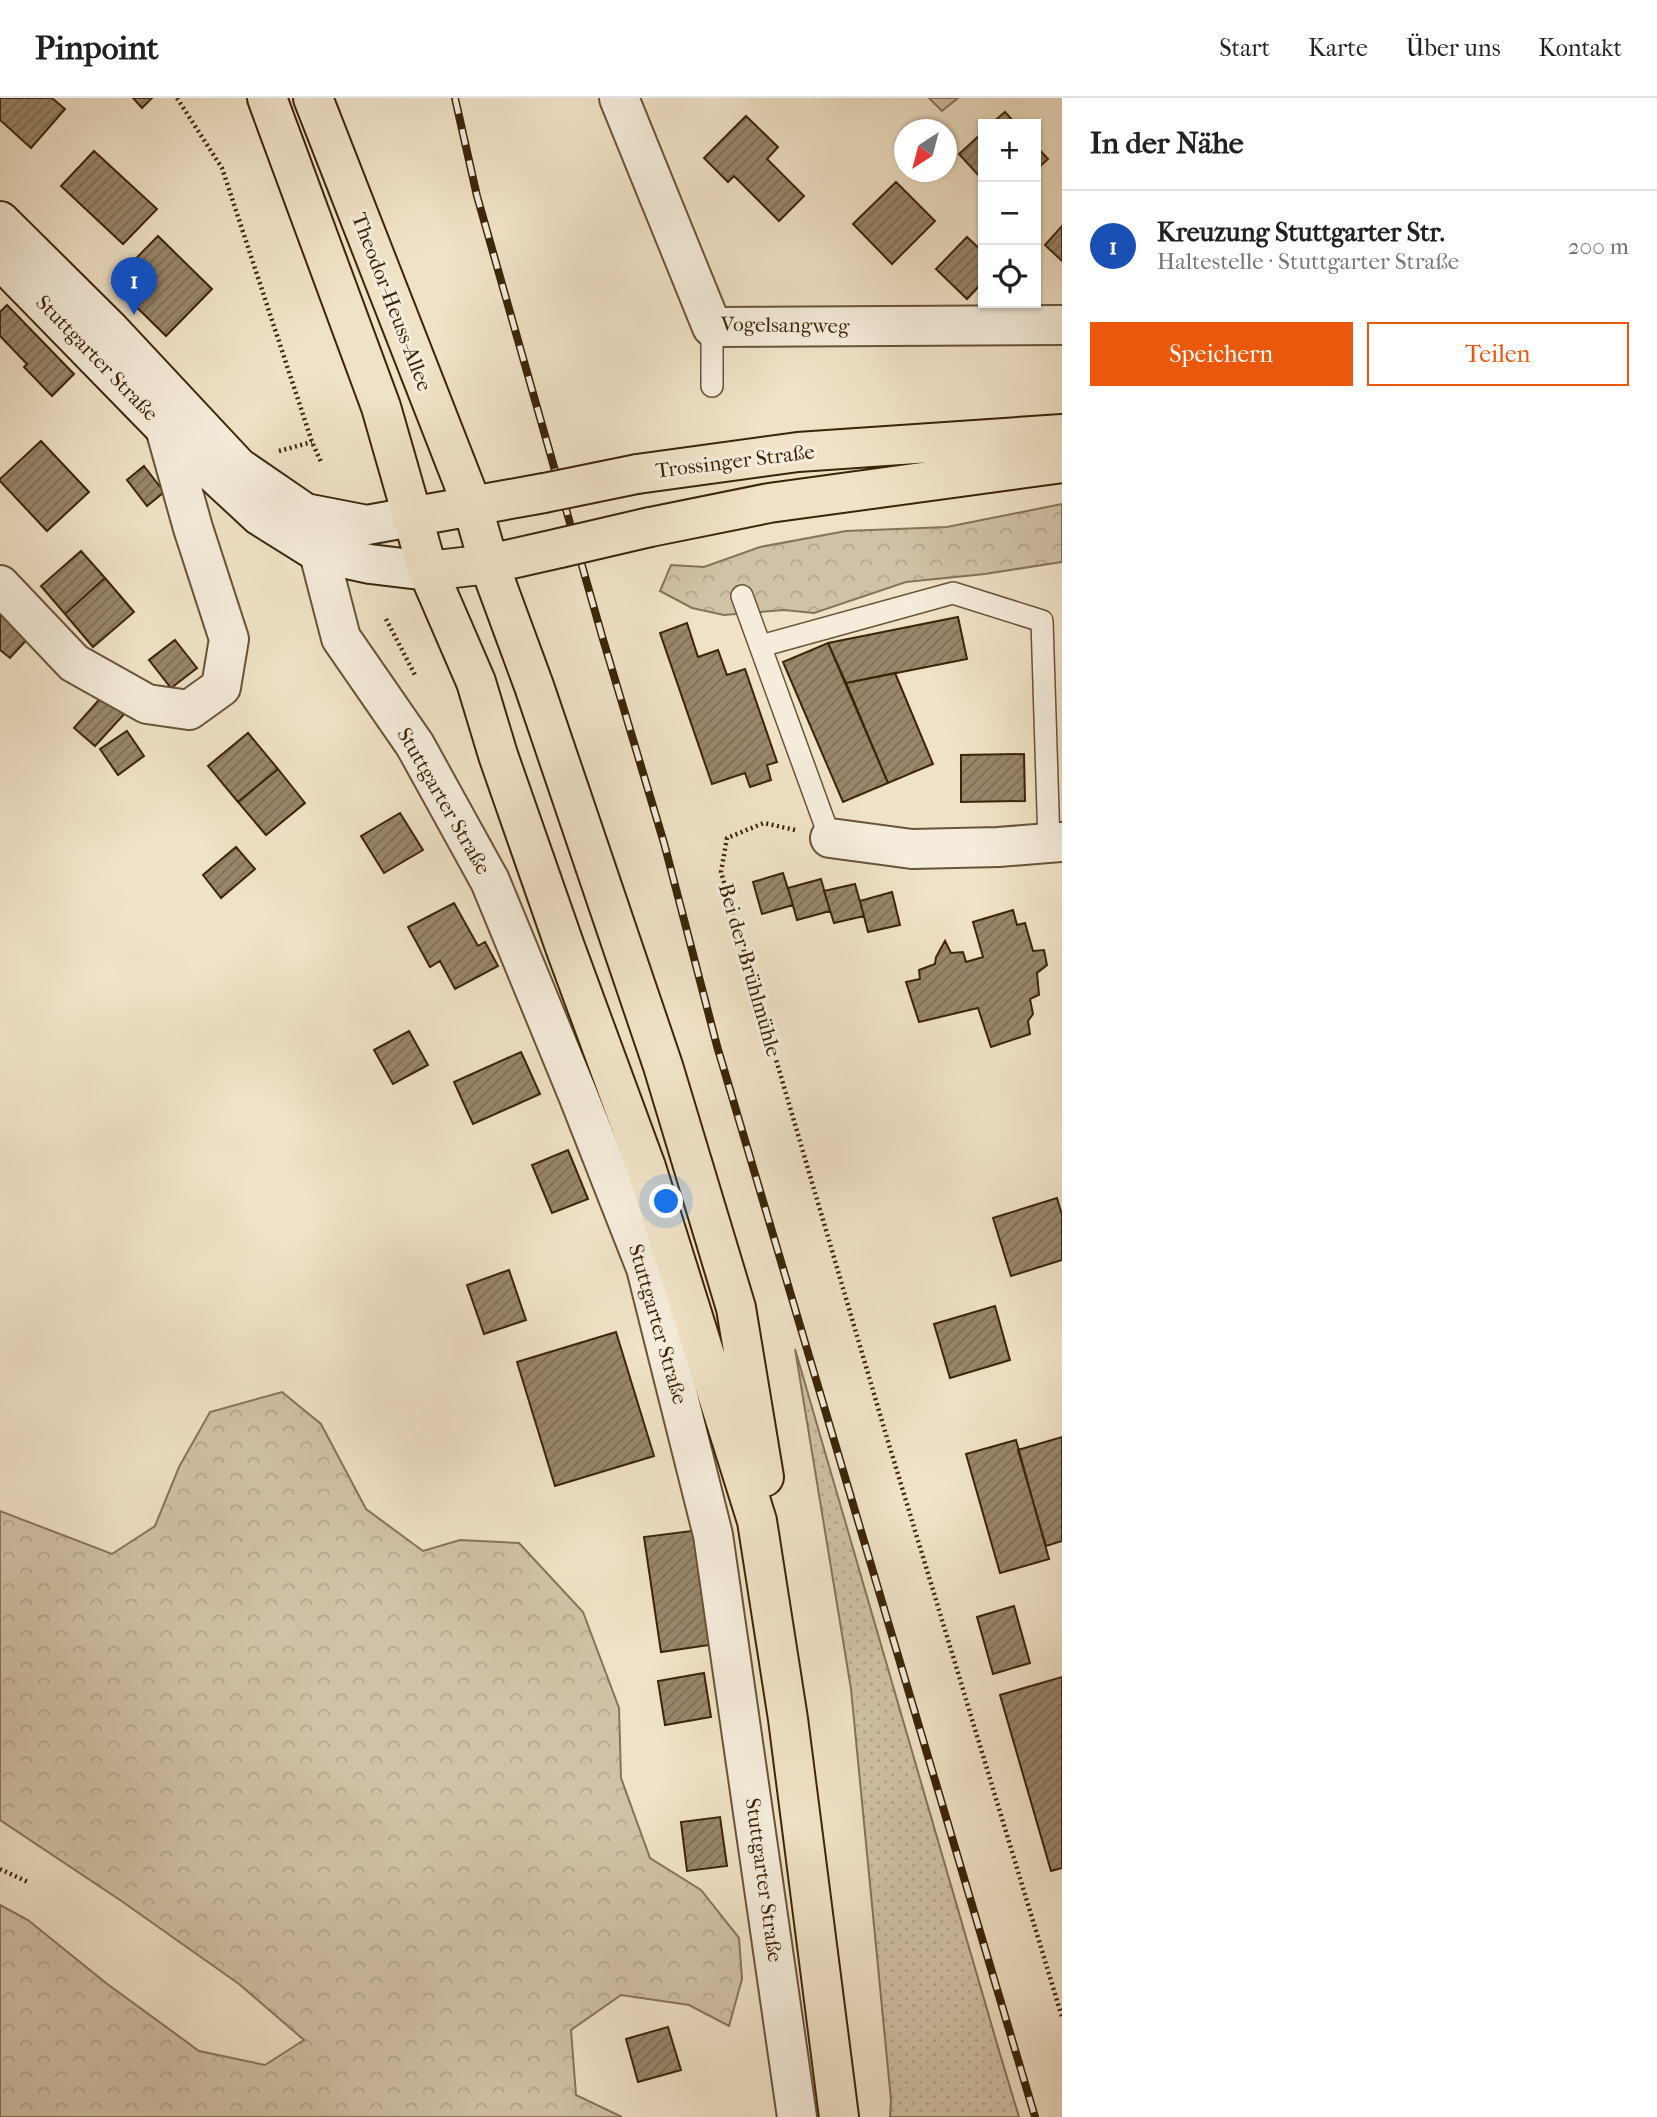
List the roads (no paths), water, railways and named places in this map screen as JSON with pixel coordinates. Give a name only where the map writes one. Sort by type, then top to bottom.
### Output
[{"type":"main road","points":[[268,98],[381,407],[428,571],[476,682],[498,755],[646,1167],[757,1521],[788,1719],[839,2117]]},
{"type":"main road","name":"Theodor-Heuss-Allee","points":[[313,98],[472,505],[489,564],[534,686],[663,1066],[736,1308],[765,1476],[757,1521]]},
{"type":"main road","name":"Trossinger Straße","points":[[411,517],[544,494],[638,474],[798,452],[1062,434]]},
{"type":"main road","points":[[428,571],[489,564],[769,503],[1062,463]]},
{"type":"street","name":"Vogelsangweg","points":[[619,98],[712,327],[1062,325]]},
{"type":"street","name":"Stuttgarter Straße","points":[[0,222],[110,330],[238,467],[305,513],[367,525],[411,517]]},
{"type":"street","name":"Stuttgarter Straße","points":[[0,259],[165,428],[260,516],[319,553],[370,564],[428,571]]},
{"type":"street","name":"Stuttgarter Straße","points":[[0,585],[74,663],[147,705],[189,710],[221,687],[229,639],[193,528],[165,428]]},
{"type":"street","name":"Stuttgarter Straße","points":[[319,553],[341,638],[415,745],[490,881],[579,1095],[646,1268],[713,1535],[797,2117]]},
{"type":"street","points":[[830,838],[912,849],[999,847],[1055,842]]},
{"type":"lane","points":[[712,327],[712,386]]},
{"type":"lane","points":[[761,646],[953,593],[1042,621],[1055,842]]},
{"type":"lane","points":[[742,596],[830,838]]},
{"type":"railway","points":[[455,98],[477,196],[664,843],[717,1046],[1035,2117]]},
{"type":"place","name":"Kreuzung Stuttgarter Str.","points":[[134,315]]}]
